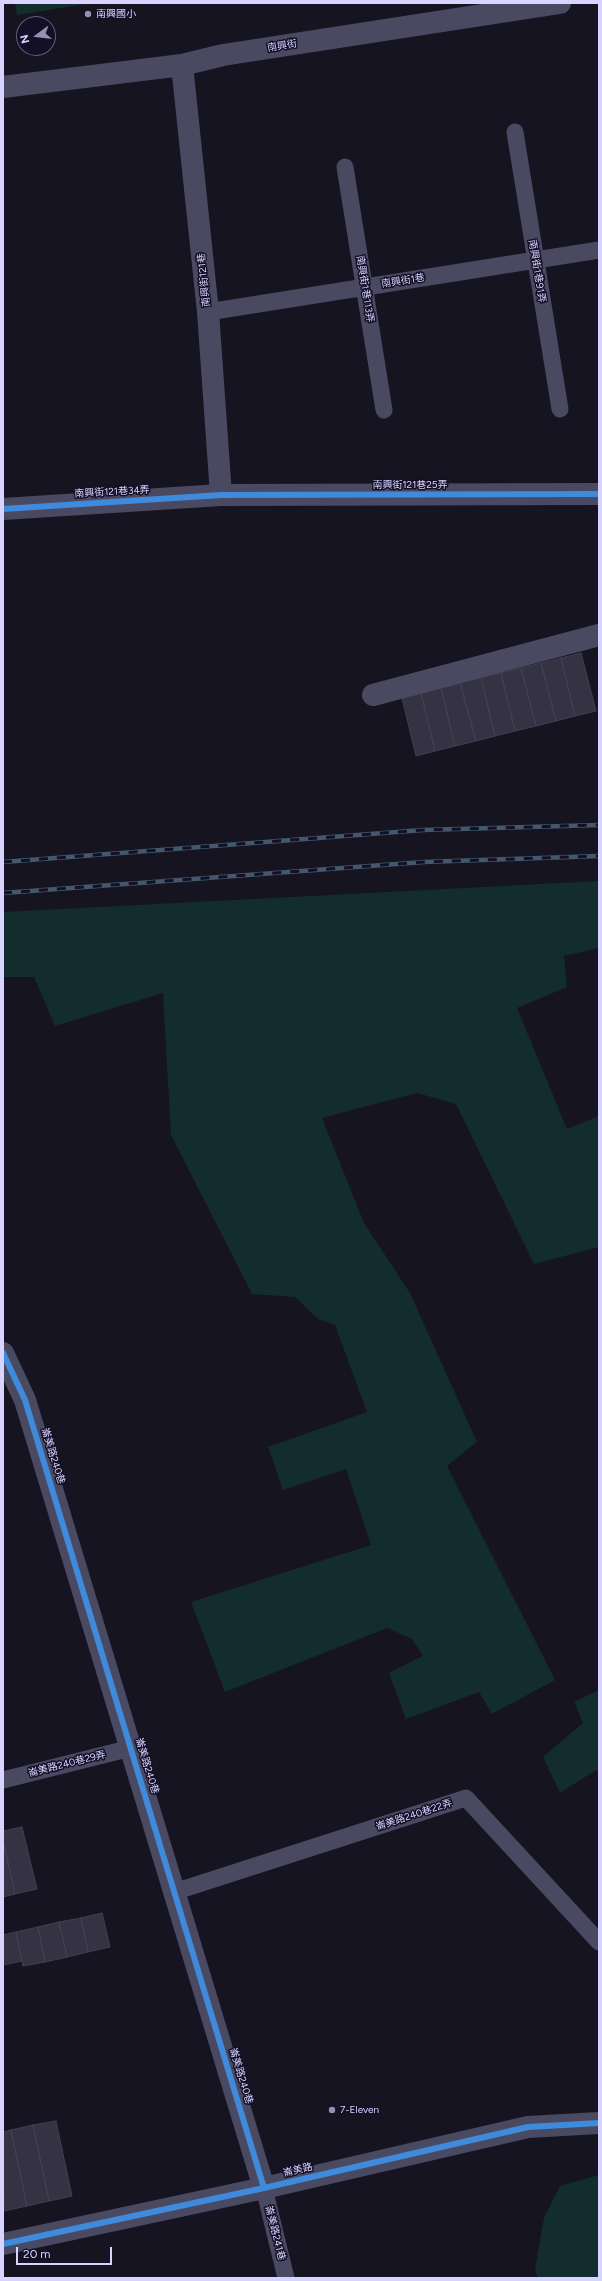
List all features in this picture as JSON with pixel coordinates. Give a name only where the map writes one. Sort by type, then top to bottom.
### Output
[{"type":"street","name":"南興街","points":[[3,87],[182,65],[231,54],[560,3]]},
{"type":"street","name":"南興街121巷","points":[[182,65],[208,312],[222,495]]},
{"type":"street","name":"南興街121巷25弄","points":[[222,495],[599,494]]},
{"type":"street","name":"南興街121巷34弄","points":[[3,509],[222,495]]},
{"type":"street","points":[[373,695],[599,635]]},
{"type":"street","name":"崙美路240巷","points":[[3,1352],[25,1400],[264,2188]]},
{"type":"street","name":"崙美路","points":[[3,2244],[264,2188],[528,2127],[599,2122]]},
{"type":"lane","name":"南興街1巷91弄","points":[[515,132],[560,409]]},
{"type":"lane","name":"南興街1巷113弄","points":[[345,167],[384,410]]},
{"type":"lane","name":"南興街1巷","points":[[208,312],[599,250]]},
{"type":"lane","name":"崙美路240巷29弄","points":[[3,1780],[131,1748]]},
{"type":"lane","name":"崙美路240巷22弄","points":[[174,1892],[466,1798],[599,1942]]},
{"type":"lane","name":"崙美路241巷","points":[[264,2188],[286,2278]]},
{"type":"green space","points":[[15,3],[92,3],[17,15]]},
{"type":"green space","points":[[599,881],[599,948],[564,956],[567,987],[517,1008],[567,1129],[599,1116],[599,1247],[534,1264],[456,1104],[417,1093],[322,1118],[364,1223],[410,1293],[477,1442],[447,1466],[555,1680],[492,1714],[479,1692],[406,1719],[389,1673],[423,1656],[412,1639],[387,1628],[225,1692],[191,1602],[371,1545],[346,1469],[283,1490],[268,1447],[367,1412],[335,1325],[318,1319],[295,1297],[252,1294],[171,1135],[163,993],[55,1026],[34,977],[3,977],[3,912]]},
{"type":"green space","points":[[599,1690],[599,1773],[596,1770],[560,1793],[543,1757],[583,1723],[574,1702]]},
{"type":"green space","points":[[599,2175],[599,2278],[538,2278],[535,2269],[544,2218],[560,2186]]},
{"type":"building","points":[[581,653],[596,711],[575,716],[561,658]]},
{"type":"building","points":[[561,658],[575,716],[556,721],[541,663]]},
{"type":"building","points":[[541,663],[556,721],[536,726],[521,668]]},
{"type":"building","points":[[521,668],[536,726],[515,731],[501,673]]},
{"type":"building","points":[[501,673],[515,731],[495,736],[481,678]]},
{"type":"building","points":[[481,678],[495,736],[476,741],[460,683]]},
{"type":"building","points":[[460,683],[476,741],[455,746],[441,688]]},
{"type":"building","points":[[441,688],[455,746],[435,751],[421,693]]},
{"type":"building","points":[[421,693],[435,751],[416,756],[402,698]]},
{"type":"building","points":[[22,1827],[37,1889],[15,1894],[3,1840],[3,1831]]},
{"type":"building","points":[[3,1840],[15,1894],[3,1897]]},
{"type":"building","points":[[102,1913],[110,1947],[88,1952],[81,1918]]},
{"type":"building","points":[[81,1918],[88,1952],[67,1957],[59,1922]]},
{"type":"building","points":[[59,1922],[67,1957],[45,1962],[38,1927]]},
{"type":"building","points":[[38,1927],[45,1962],[23,1966],[16,1932]]},
{"type":"building","points":[[16,1932],[22,1961],[3,1965],[3,1935]]},
{"type":"building","points":[[56,2121],[72,2196],[49,2201],[33,2125]]},
{"type":"building","points":[[33,2125],[49,2201],[27,2206],[11,2130]]},
{"type":"building","points":[[11,2130],[27,2206],[4,2211],[3,2132]]},
{"type":"railway","points":[[3,862],[423,830],[599,825]]},
{"type":"railway","points":[[3,893],[424,862],[599,856]]},
{"type":"cycle path","points":[[3,509],[221,495],[599,494]]},
{"type":"cycle path","points":[[3,1353],[25,1400],[264,2188]]},
{"type":"cycle path","points":[[3,2244],[264,2188],[528,2127],[599,2123]]},
{"type":"place","name":"南興國小","points":[[88,14]]},
{"type":"place","name":"7-Eleven","points":[[332,2110]]}]
